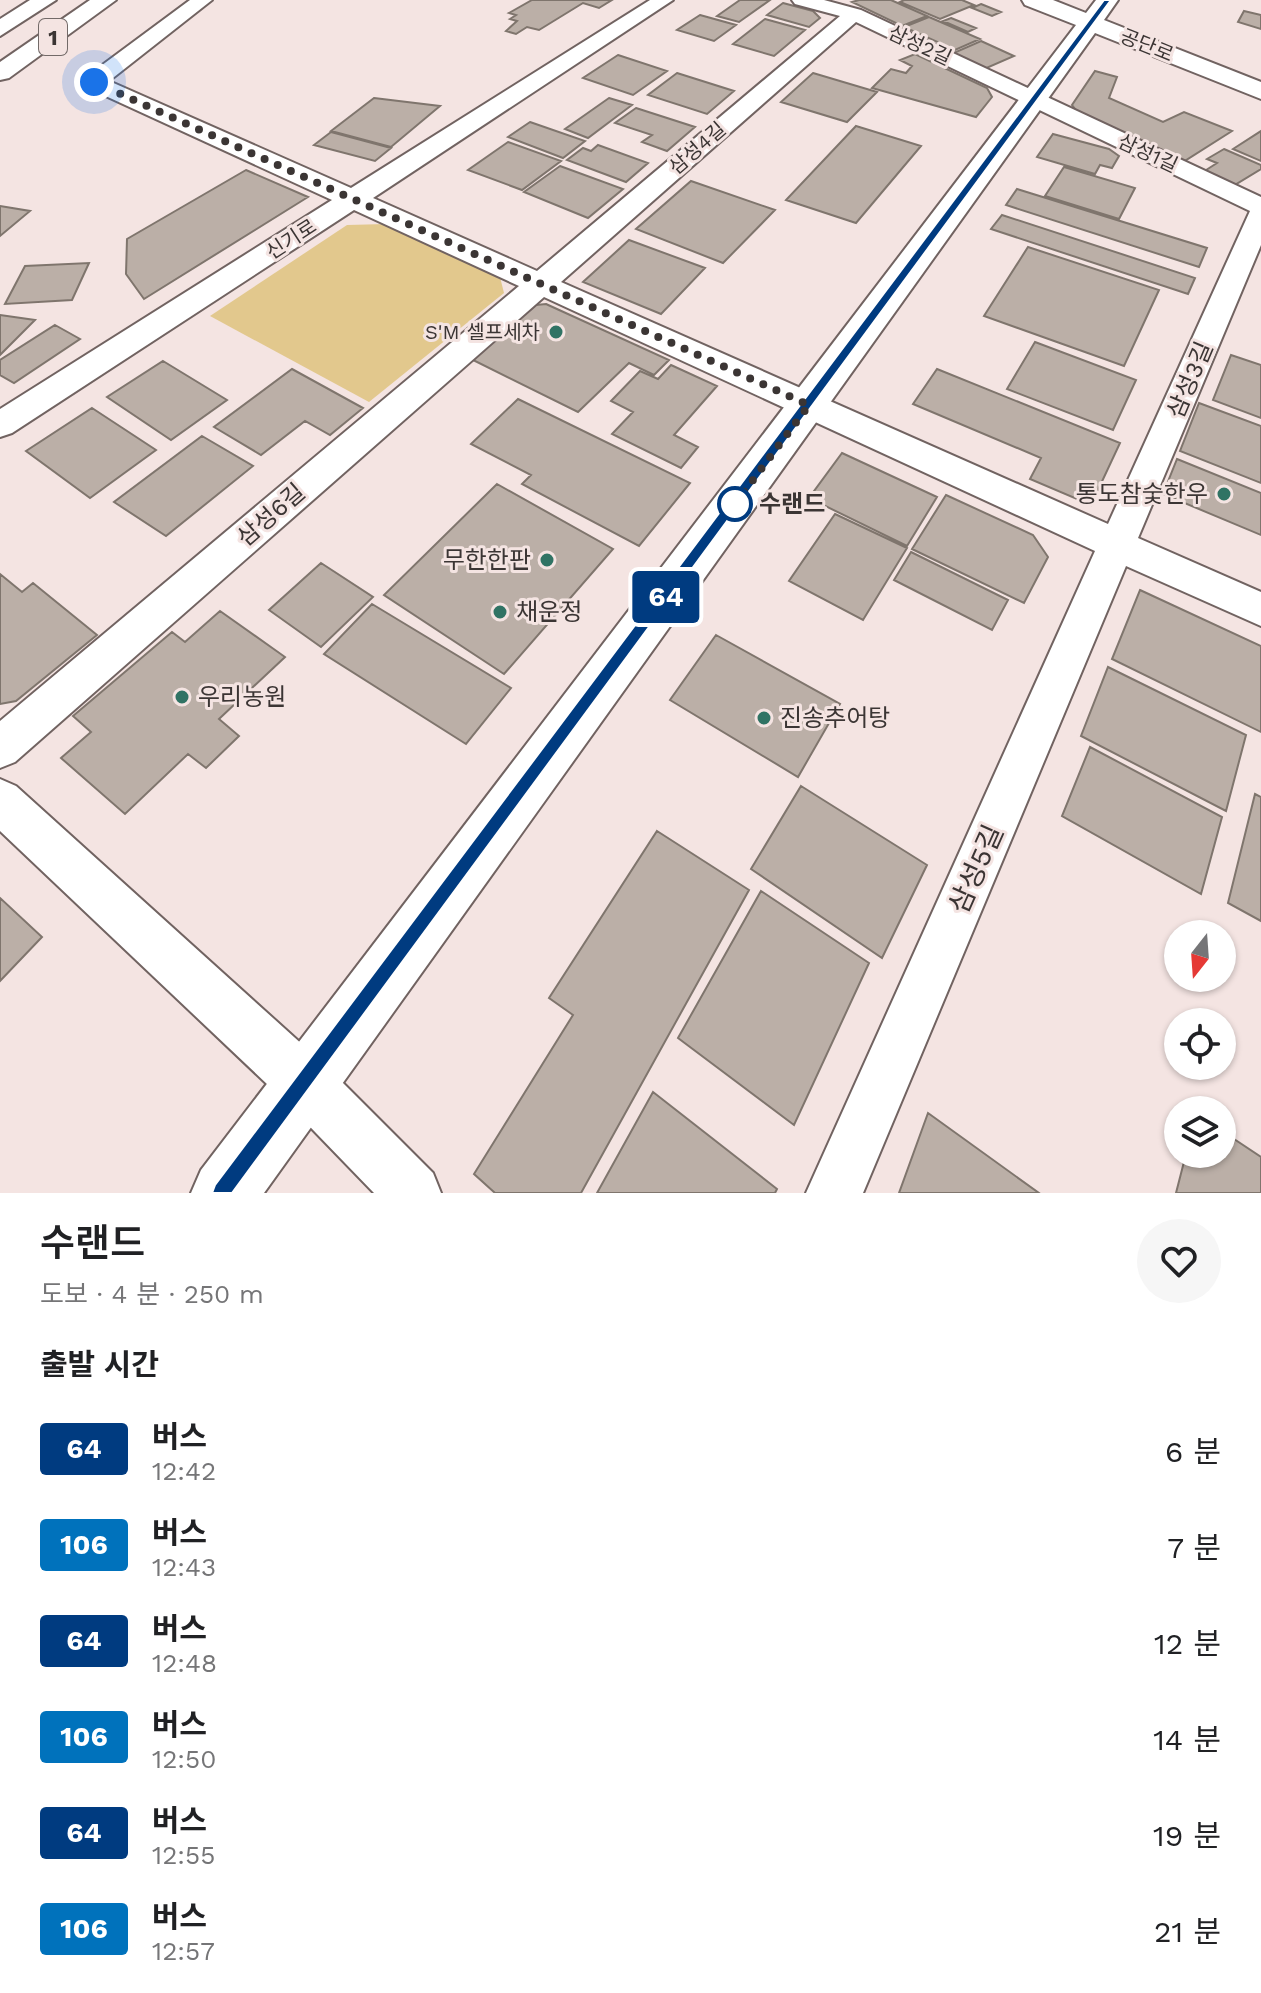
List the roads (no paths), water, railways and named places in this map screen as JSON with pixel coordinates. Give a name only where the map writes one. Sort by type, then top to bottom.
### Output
[{"type":"main road","name":"1","points":[[0,29],[45,0]]},
{"type":"main road","name":"1","points":[[0,73],[105,0]]},
{"type":"main road","name":"공단로","points":[[1033,0],[1099,11],[1261,91]]},
{"type":"main road","points":[[224,1193],[1099,11]]},
{"type":"street","points":[[202,0],[94,82],[1261,610]]},
{"type":"street","name":"신기로","points":[[0,425],[663,0]]},
{"type":"street","name":"삼성2길","points":[[802,0],[854,14],[1035,99]]},
{"type":"street","name":"삼성4길","points":[[541,282],[854,14]]},
{"type":"street","name":"삼성1길","points":[[1035,99],[1261,207]]},
{"type":"street","name":"삼성3길","points":[[1118,545],[1261,214]]},
{"type":"street","name":"삼성6길","points":[[0,748],[541,282]]},
{"type":"street","name":"삼성5길","points":[[834,1193],[1118,545]]},
{"type":"street","points":[[0,801],[306,1084],[413,1193]]},
{"type":"place","name":"S'M 셀프세차","points":[[556,332]]},
{"type":"place","name":"통도참숯한우","points":[[1224,494]]},
{"type":"place","name":"수랜드","points":[[735,504]]},
{"type":"place","name":"무한한판","points":[[547,560]]},
{"type":"place","name":"채운정","points":[[500,612]]},
{"type":"place","name":"우리농원","points":[[182,697]]},
{"type":"place","name":"진송추어탕","points":[[764,718]]}]
